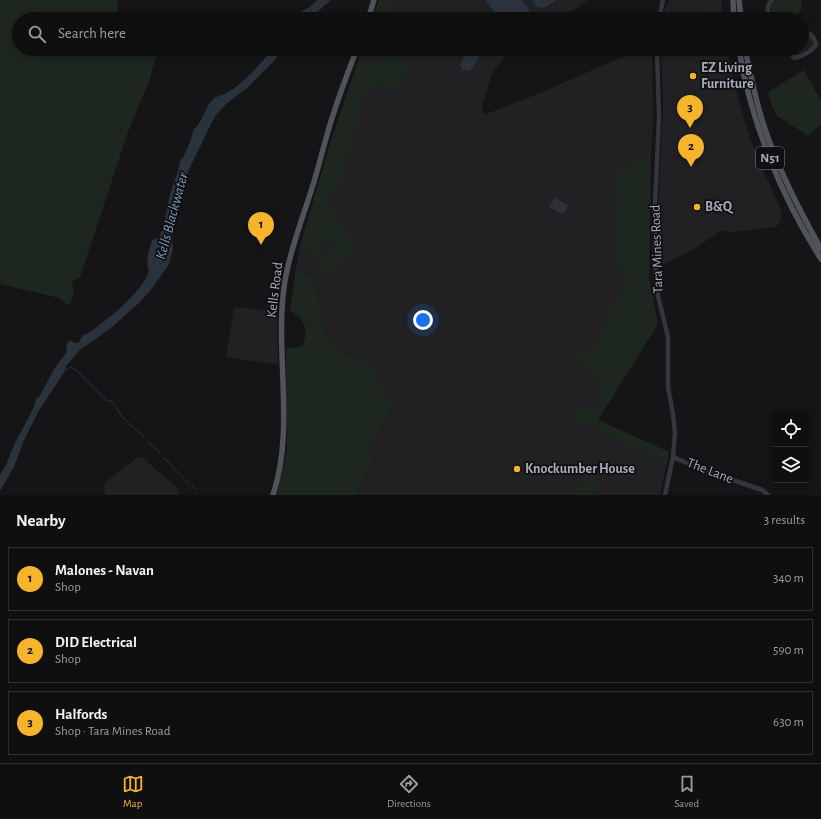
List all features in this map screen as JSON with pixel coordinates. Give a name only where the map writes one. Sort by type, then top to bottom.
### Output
[{"type":"main road","points":[[370,12],[374,0]]},
{"type":"main road","points":[[733,0],[734,12]]},
{"type":"main road","points":[[740,0],[741,12]]},
{"type":"main road","name":"Kells Road","points":[[273,495],[279,473],[282,452],[282,323],[284,286],[294,244],[314,182],[326,136],[355,56]]},
{"type":"main road","name":"N51","points":[[739,56],[750,100],[771,161],[786,196],[821,259]]},
{"type":"main road","name":"N51","points":[[746,56],[765,130],[783,175],[821,248]]},
{"type":"street","points":[[660,12],[663,0]]},
{"type":"street","points":[[768,12],[768,6],[772,0]]},
{"type":"street","points":[[809,33],[815,39],[816,44],[815,48],[809,52]]},
{"type":"street","name":"Tara Mines Road","points":[[657,56],[659,118],[654,204],[655,258],[658,296],[668,337],[668,387],[675,428],[673,457],[665,495]]},
{"type":"street","points":[[793,56],[794,58],[798,58],[801,56]]},
{"type":"street","name":"The Lane","points":[[673,457],[701,469],[762,490],[768,495]]},
{"type":"shaded area","points":[[0,0],[118,0],[117,12],[12,12],[12,56],[156,56],[149,81],[128,132],[80,277],[72,282],[74,293],[69,306],[59,298],[0,284]]},
{"type":"shaded area","points":[[379,0],[588,0],[570,12],[375,12]]},
{"type":"shaded area","points":[[379,0],[390,1],[388,12],[375,12]]},
{"type":"shaded area","points":[[670,0],[721,0],[723,12],[665,12],[665,8]]},
{"type":"shaded area","points":[[775,0],[801,0],[802,8],[799,12],[771,12],[772,5]]},
{"type":"shaded area","points":[[712,5],[715,7],[715,12],[703,12],[705,6]]},
{"type":"shaded area","points":[[809,37],[811,38],[813,45],[809,48]]},
{"type":"shaded area","points":[[360,56],[505,56],[492,74],[482,106],[484,115],[627,56],[652,56],[653,124],[649,279],[658,324],[598,420],[669,452],[660,495],[357,495],[366,472],[374,460],[367,454],[395,402],[382,388],[370,360],[345,353],[327,339],[321,316],[315,278],[296,269],[300,246],[330,144]]},
{"type":"shaded area","points":[[360,56],[373,61],[383,60],[384,56],[408,56],[411,66],[406,81],[396,89],[388,91],[376,85],[370,87],[364,99],[338,188],[327,200],[342,224],[343,231],[346,235],[354,239],[357,251],[343,261],[331,275],[324,279],[321,268],[322,260],[333,244],[329,242],[323,246],[312,264],[300,246],[330,144]]},
{"type":"shaded area","points":[[661,56],[728,56],[732,76],[748,132],[760,164],[781,209],[780,222],[776,227],[731,232],[720,231],[693,250],[664,264],[659,264],[658,209],[663,105]]},
{"type":"shaded area","points":[[804,70],[821,101],[821,124],[808,136],[776,115],[768,92]]},
{"type":"shaded area","points":[[651,155],[649,279],[658,324],[598,420],[669,452],[666,467],[574,418],[575,404],[589,408],[598,405],[602,388],[596,378],[573,360],[577,349],[594,351],[612,306],[628,276],[615,265],[619,249],[611,191],[617,170]]},
{"type":"shaded area","points":[[296,269],[315,278],[321,316],[327,339],[345,353],[370,360],[382,388],[395,402],[367,454],[374,459],[366,472],[357,495],[277,495],[287,449],[286,349],[303,346],[305,334],[304,325],[290,310]]},
{"type":"shaded area","points":[[234,307],[277,311],[278,365],[226,357]]},
{"type":"shaded area","points":[[138,457],[143,458],[178,488],[179,495],[105,495],[104,483]]},
{"type":"shaded area","points":[[595,477],[600,495],[570,495],[583,479]]},
{"type":"water","points":[[317,0],[331,0],[317,12],[302,12]]},
{"type":"water","points":[[485,0],[522,0],[530,12],[494,12]]},
{"type":"water","points":[[532,0],[556,0],[544,8],[537,7]]},
{"type":"water","name":"Kells Blackwater","points":[[266,56],[277,56],[247,88],[225,105],[216,115],[210,126],[185,178],[177,207],[172,240],[173,249],[168,266],[140,302],[111,328],[80,350],[66,366],[65,371],[38,412],[24,440],[14,467],[0,491],[0,475],[34,407],[36,398],[39,397],[54,369],[66,353],[66,345],[68,342],[71,341],[78,343],[84,334],[85,335],[122,306],[145,280],[149,271],[147,259],[152,240],[156,239],[160,235],[162,230],[170,194],[178,172],[180,159],[182,159],[192,137],[193,130],[199,124],[207,107],[213,99],[228,92],[241,83]]},
{"type":"water","points":[[464,56],[479,56],[470,71],[463,70],[460,65]]},
{"type":"water","points":[[555,198],[568,205],[564,213],[560,213],[549,207]]},
{"type":"waterway","points":[[66,369],[71,367],[75,369],[107,401],[112,401],[123,418],[145,438]]},
{"type":"waterway","points":[[147,441],[161,454]]},
{"type":"waterway","points":[[164,458],[189,484]]},
{"type":"waterway","points":[[192,486],[196,490]]},
{"type":"place","name":"EZ Living Furniture","points":[[693,76]]},
{"type":"place","name":"Halfords","points":[[690,128]]},
{"type":"place","name":"DID Electrical","points":[[691,167]]},
{"type":"place","name":"B&Q","points":[[697,207]]},
{"type":"place","name":"Malones - Navan","points":[[261,245]]},
{"type":"place","name":"Knockumber House","points":[[517,469]]}]
